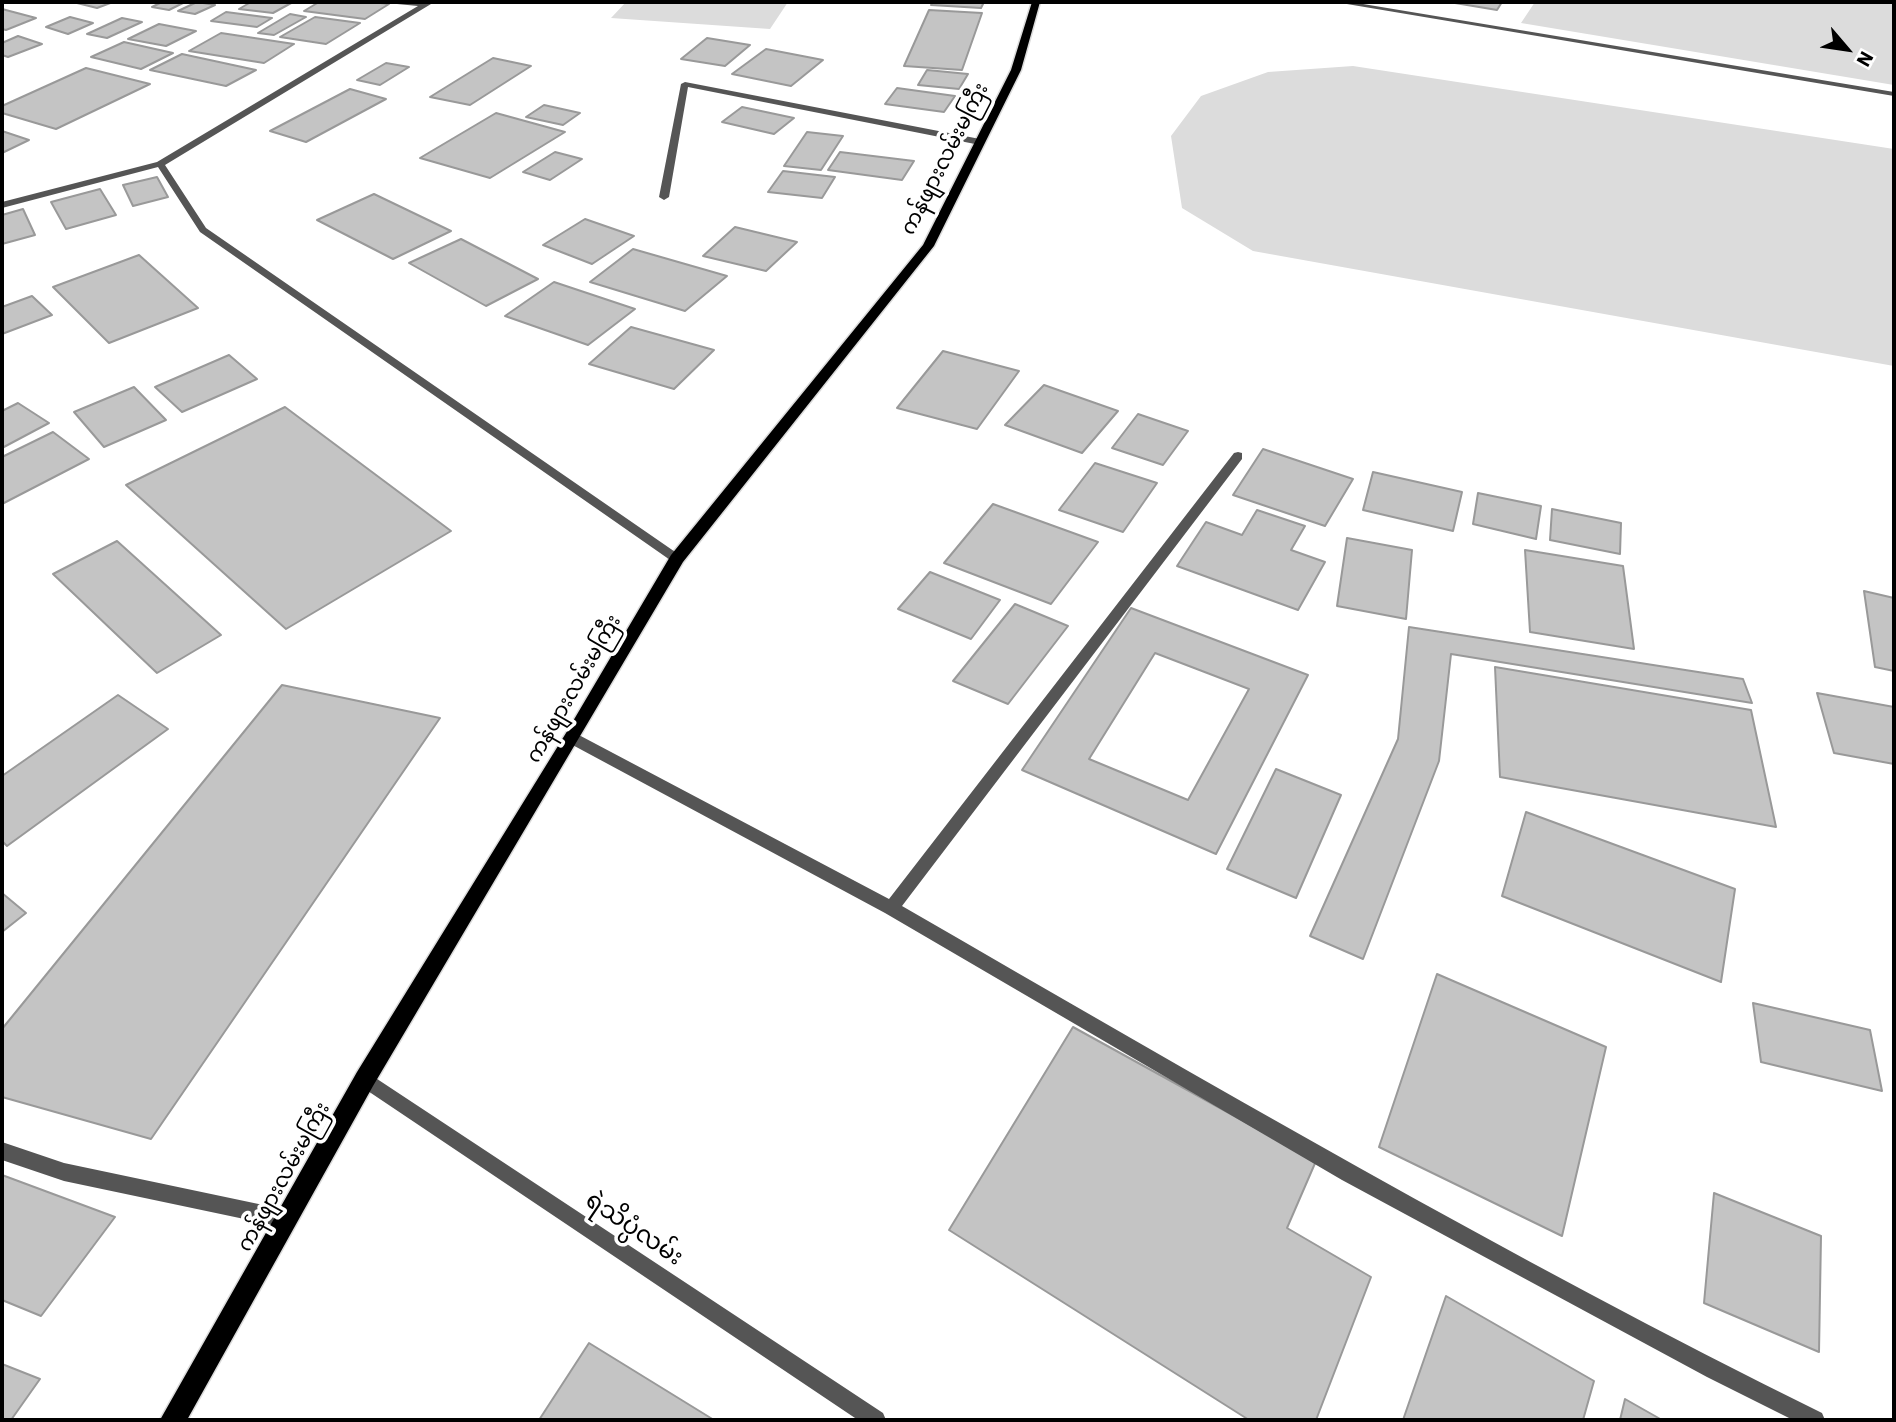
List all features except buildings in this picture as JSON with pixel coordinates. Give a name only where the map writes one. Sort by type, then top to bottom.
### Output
[{"type":"main road","name":"ကန်ဖျားလမ်းမကြီး","points":[[173,1420],[365,1079],[677,559],[928,246],[1016,70],[1036,2]]},
{"type":"street","points":[[397,2],[427,3]]},
{"type":"street","points":[[1339,2],[1894,94]]},
{"type":"street","points":[[2,205],[160,164],[427,3]]},
{"type":"street","points":[[664,197],[685,84],[980,142]]},
{"type":"street","points":[[160,164],[203,230],[677,559]]},
{"type":"street","points":[[891,908],[1238,456]]},
{"type":"street","points":[[572,738],[891,908],[1349,1174],[1702,1363],[1815,1420]]},
{"type":"street","name":"ရဲသိပ္ပံလမ်း","points":[[365,1079],[876,1420]]},
{"type":"street","points":[[2,1151],[64,1172],[287,1219]]},
{"type":"shaded area","points":[[626,2],[788,2],[770,29],[611,18]]},
{"type":"shaded area","points":[[1535,2],[1894,2],[1894,85],[1521,23]]},
{"type":"shaded area","points":[[1353,66],[1894,149],[1894,366],[1253,251],[1182,208],[1171,136],[1201,96],[1268,72]]}]
